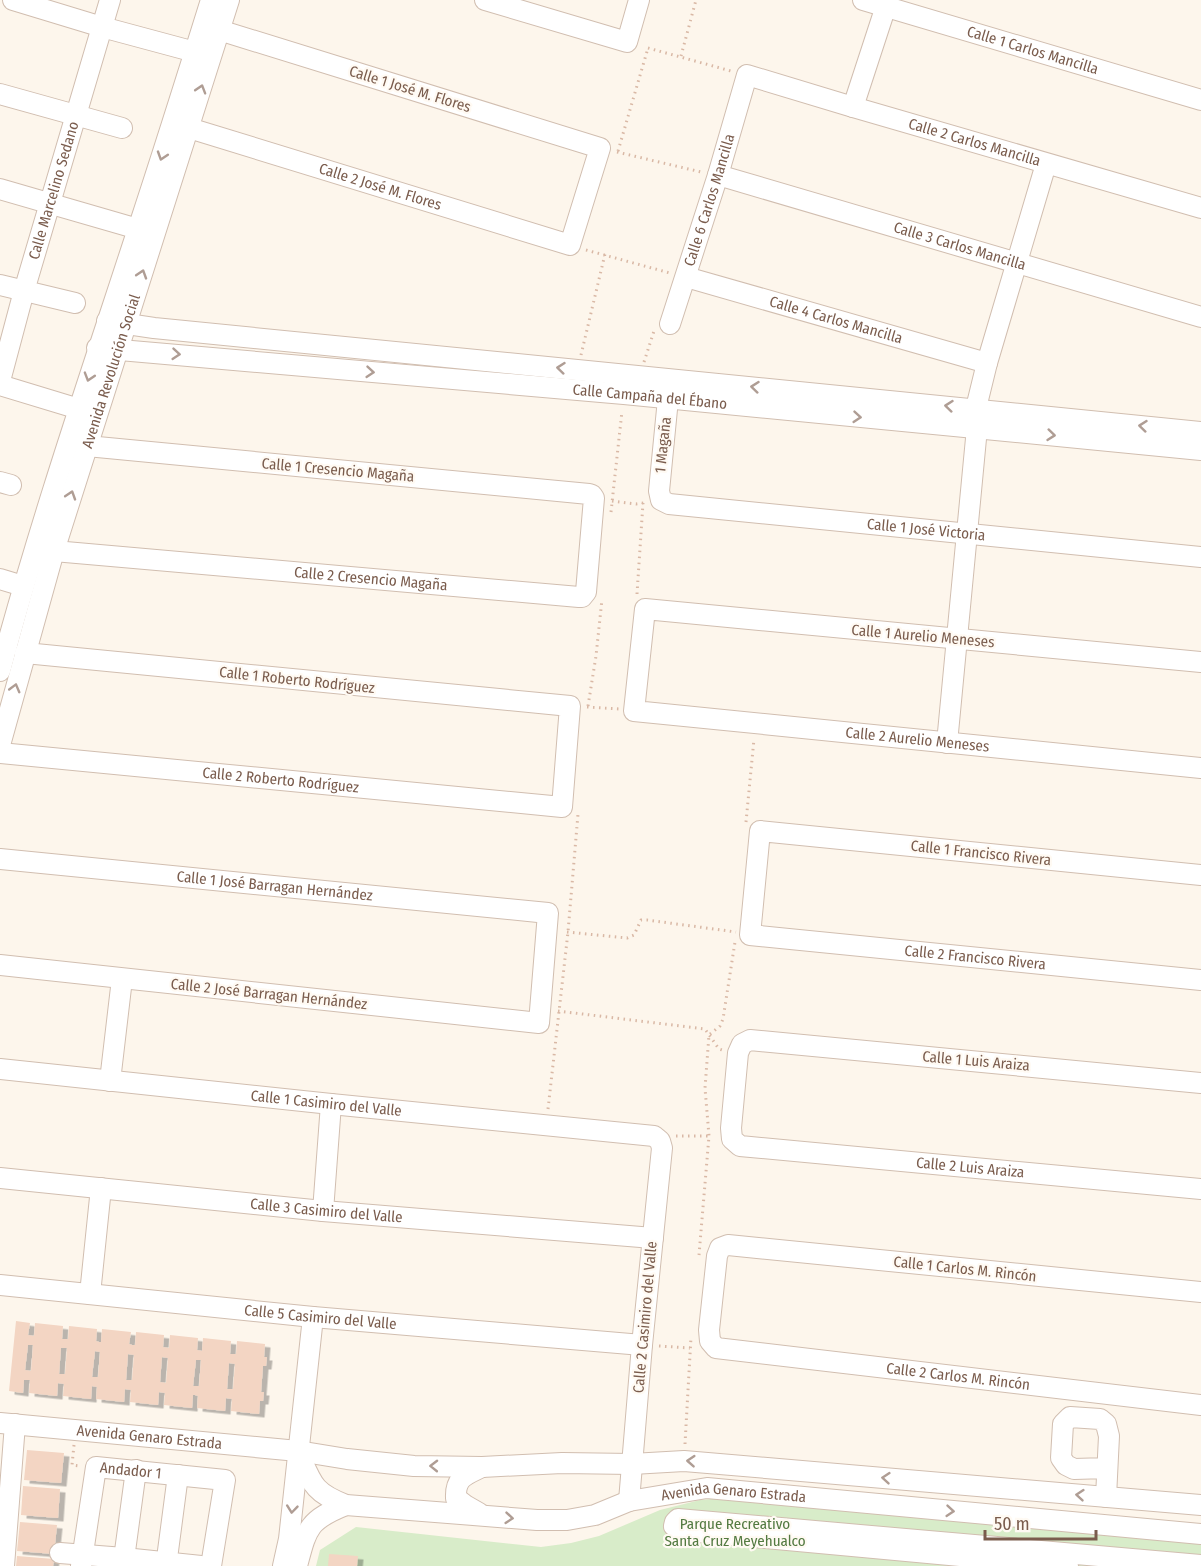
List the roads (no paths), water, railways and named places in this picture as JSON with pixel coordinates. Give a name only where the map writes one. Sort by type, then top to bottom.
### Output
[{"type":"street","points":[[13,0],[195,52]]},
{"type":"street","name":"Calle Marcelino Sedano","points":[[0,381],[24,291],[110,0]]},
{"type":"street","name":"Avenida Revolución Social","points":[[0,745],[54,550],[117,350],[116,323],[138,229],[211,0]]},
{"type":"street","name":"Avenida Revolución Social","points":[[0,671],[70,407],[98,348],[116,323],[189,128],[229,0]]},
{"type":"street","points":[[485,0],[627,42],[639,0]]},
{"type":"street","name":"Calle 1 Carlos Mancilla","points":[[863,0],[1201,100]]},
{"type":"street","points":[[854,107],[886,6]]},
{"type":"street","name":"Calle 1 José M. Flores","points":[[219,30],[600,148],[570,245]]},
{"type":"street","name":"Calle 2 Carlos Mancilla","points":[[747,75],[1201,208]]},
{"type":"street","name":"Calle 6 Carlos Mancilla","points":[[670,324],[718,176],[747,75]]},
{"type":"street","points":[[0,94],[122,128]]},
{"type":"street","name":"Calle 2 José M. Flores","points":[[189,128],[570,245]]},
{"type":"street","points":[[947,743],[976,418],[987,363],[1046,164]]},
{"type":"street","name":"Calle 3 Carlos Mancilla","points":[[718,176],[1201,317]]},
{"type":"street","points":[[0,189],[138,229]]},
{"type":"street","name":"Calle 4 Carlos Mancilla","points":[[686,277],[987,363]]},
{"type":"street","points":[[0,285],[75,303]]},
{"type":"street","name":"Calle Campaña del Ébano","points":[[116,323],[815,392],[1201,450]]},
{"type":"street","points":[[150,352],[147,339],[154,328]]},
{"type":"street","name":"Calle Campaña del Ébano","points":[[98,348],[813,412],[976,418],[1201,432]]},
{"type":"street","points":[[0,385],[70,407]]},
{"type":"street","points":[[813,412],[815,392]]},
{"type":"street","name":"1 Magaña","points":[[654,498],[668,399]]},
{"type":"street","name":"Calle 1 Cresencio Magaña","points":[[87,446],[592,496]]},
{"type":"street","name":"Calle 2 Cresencio Magaña","points":[[54,550],[582,597],[586,592],[592,496]]},
{"type":"street","name":"Calle 1 José Victoria","points":[[654,498],[669,504],[1201,557]]},
{"type":"street","points":[[0,579],[23,586]]},
{"type":"street","name":"Calle 1 Aurelio Meneses","points":[[634,711],[645,609],[1201,662]]},
{"type":"street","name":"Calle 1 Roberto Rodríguez","points":[[25,653],[579,706],[570,810]]},
{"type":"street","name":"Calle 2 Aurelio Meneses","points":[[634,711],[1201,768]]},
{"type":"street","name":"Calle 2 Roberto Rodríguez","points":[[0,753],[570,810]]},
{"type":"street","name":"Calle 1 Francisco Rivera","points":[[750,935],[760,831],[1201,874]]},
{"type":"street","name":"Calle 1 José Barragan Hernández","points":[[0,859],[548,922],[546,1015]]},
{"type":"street","name":"Calle 2 Francisco Rivera","points":[[750,935],[1201,980]]},
{"type":"street","name":"Calle 2 José Barragan Hernández","points":[[0,965],[122,979],[546,1015]]},
{"type":"street","points":[[110,1081],[122,979]]},
{"type":"street","name":"Calle 1 Luis Araiza","points":[[740,1146],[732,1139],[730,1128],[744,1046],[1201,1083]]},
{"type":"street","name":"Calle 1 Casimiro del Valle","points":[[0,1069],[657,1138]]},
{"type":"street","points":[[323,1210],[332,1104]]},
{"type":"street","name":"Calle 2 Casimiro del Valle","points":[[629,1501],[662,1148],[657,1138]]},
{"type":"street","name":"Calle 2 Luis Araiza","points":[[740,1146],[1201,1189]]},
{"type":"street","name":"Calle 3 Casimiro del Valle","points":[[0,1178],[323,1210],[653,1238]]},
{"type":"street","points":[[90,1294],[101,1188]]},
{"type":"street","name":"Calle 1 Carlos M. Rincón","points":[[716,1348],[710,1341],[710,1330],[717,1256],[720,1248],[728,1245],[1201,1292]]},
{"type":"street","name":"Calle 5 Casimiro del Valle","points":[[0,1285],[313,1317],[642,1345]]},
{"type":"street","points":[[282,1566],[289,1539],[313,1317]]},
{"type":"street","name":"Calle 2 Carlos M. Rincón","points":[[716,1348],[1201,1405]]},
{"type":"street","points":[[4,1566],[8,1424]]},
{"type":"street","name":"Avenida Genaro Estrada","points":[[8,1424],[298,1451],[414,1466],[482,1467],[684,1461],[1201,1505]]},
{"type":"street","name":"Avenida Genaro Estrada","points":[[298,1451],[310,1480],[320,1492],[346,1505],[537,1520],[567,1520],[595,1515],[629,1501],[707,1488],[1201,1534]]},
{"type":"street","name":"Andador 1","points":[[82,1561],[96,1467],[225,1480],[211,1566]]},
{"type":"street","points":[[482,1467],[462,1477],[458,1483],[456,1498],[483,1515]]},
{"type":"street","points":[[1106,1497],[1107,1468]]},
{"type":"street","points":[[123,1562],[136,1470]]},
{"type":"street","points":[[166,1564],[178,1474]]},
{"type":"street","points":[[297,1566],[304,1539],[310,1527],[328,1512],[346,1505]]},
{"type":"street","points":[[1068,1566],[743,1537],[679,1530],[674,1526],[678,1519],[1201,1565]]},
{"type":"street","points":[[60,1554],[82,1561],[201,1566]]},
{"type":"park label","name":"Parque Recreativo Santa Cruz Meyehualco","points":[[735,1532]]}]
